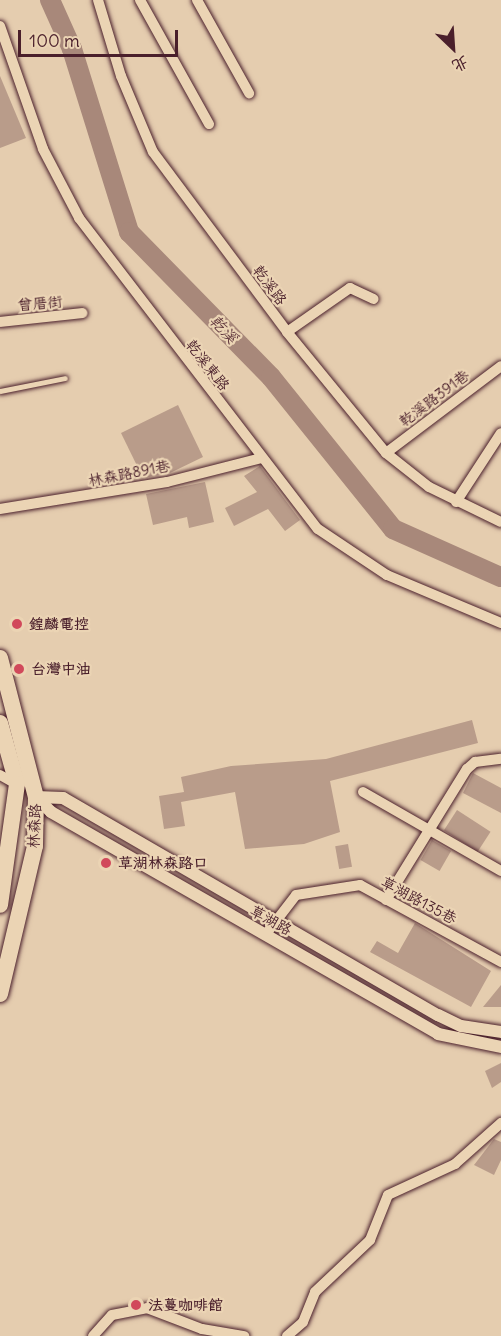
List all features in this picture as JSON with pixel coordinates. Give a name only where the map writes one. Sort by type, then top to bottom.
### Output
[{"type":"main road","name":"林森路","points":[[0,658],[36,797],[35,846],[0,994]]},
{"type":"main road","name":"林森路","points":[[0,723],[17,784],[0,905]]},
{"type":"street","name":"乾溪路","points":[[98,0],[121,76],[153,152],[287,332],[386,453],[456,502],[501,522]]},
{"type":"street","points":[[140,0],[208,124]]},
{"type":"street","points":[[196,0],[249,93]]},
{"type":"street","name":"乾溪東路","points":[[0,26],[43,149],[79,218],[318,529],[387,575],[501,623]]},
{"type":"street","points":[[287,332],[350,288],[374,299]]},
{"type":"street","name":"曾厝街","points":[[0,322],[83,313]]},
{"type":"street","name":"乾溪路391巷","points":[[386,453],[501,366]]},
{"type":"street","points":[[456,502],[501,433]]},
{"type":"street","name":"林森路891巷","points":[[0,509],[167,482],[262,458]]},
{"type":"street","points":[[387,900],[467,769],[475,762],[501,759]]},
{"type":"street","name":"草湖路","points":[[0,775],[36,797],[51,812],[438,1034],[501,1047]]},
{"type":"street","points":[[363,792],[501,871]]},
{"type":"street","name":"草湖路","points":[[36,797],[63,798],[275,923],[438,1015],[461,1026],[501,1032]]},
{"type":"street","name":"草湖路135巷","points":[[266,934],[296,895],[339,885],[360,885],[501,962]]},
{"type":"street","points":[[287,1336],[303,1322],[315,1292],[370,1240],[388,1195],[455,1164],[501,1123]]},
{"type":"street","points":[[93,1336],[112,1315],[147,1308],[202,1329],[244,1336]]},
{"type":"lane","points":[[0,391],[17,392],[65,378]]},
{"type":"building","points":[[0,76],[26,138],[0,148]]},
{"type":"building","points":[[178,405],[203,457],[170,473],[143,478],[121,433]]},
{"type":"building","points":[[260,466],[300,520],[285,531],[268,509],[234,526],[225,508],[257,492],[244,476]]},
{"type":"building","points":[[205,482],[214,522],[189,528],[187,517],[153,525],[146,494]]},
{"type":"building","points":[[472,720],[478,743],[330,781],[340,832],[304,844],[245,849],[235,792],[181,802],[185,826],[164,829],[159,796],[184,792],[181,777],[231,766],[326,759]]},
{"type":"building","points":[[473,773],[501,788],[501,813],[463,793]]},
{"type":"building","points":[[457,810],[491,832],[477,852],[444,830]]},
{"type":"building","points":[[432,840],[451,851],[440,871],[420,860]]},
{"type":"building","points":[[348,844],[352,867],[339,869],[335,846]]},
{"type":"building","points":[[415,923],[491,971],[471,1007],[370,952],[377,941],[398,953]]},
{"type":"building","points":[[501,985],[501,1007],[483,1007]]},
{"type":"building","points":[[501,1063],[501,1082],[492,1088],[485,1071]]},
{"type":"building","points":[[494,1139],[501,1142],[501,1160],[494,1175],[474,1165]]},
{"type":"waterway","name":"乾溪","points":[[50,0],[72,49],[129,232],[271,377],[393,529],[501,577]]},
{"type":"place","name":"鍠麟電控","points":[[17,624]]},
{"type":"place","name":"台灣中油","points":[[19,669]]},
{"type":"place","name":"草湖林森路口","points":[[106,863]]},
{"type":"place","name":"法蔓咖啡館","points":[[136,1305]]}]
